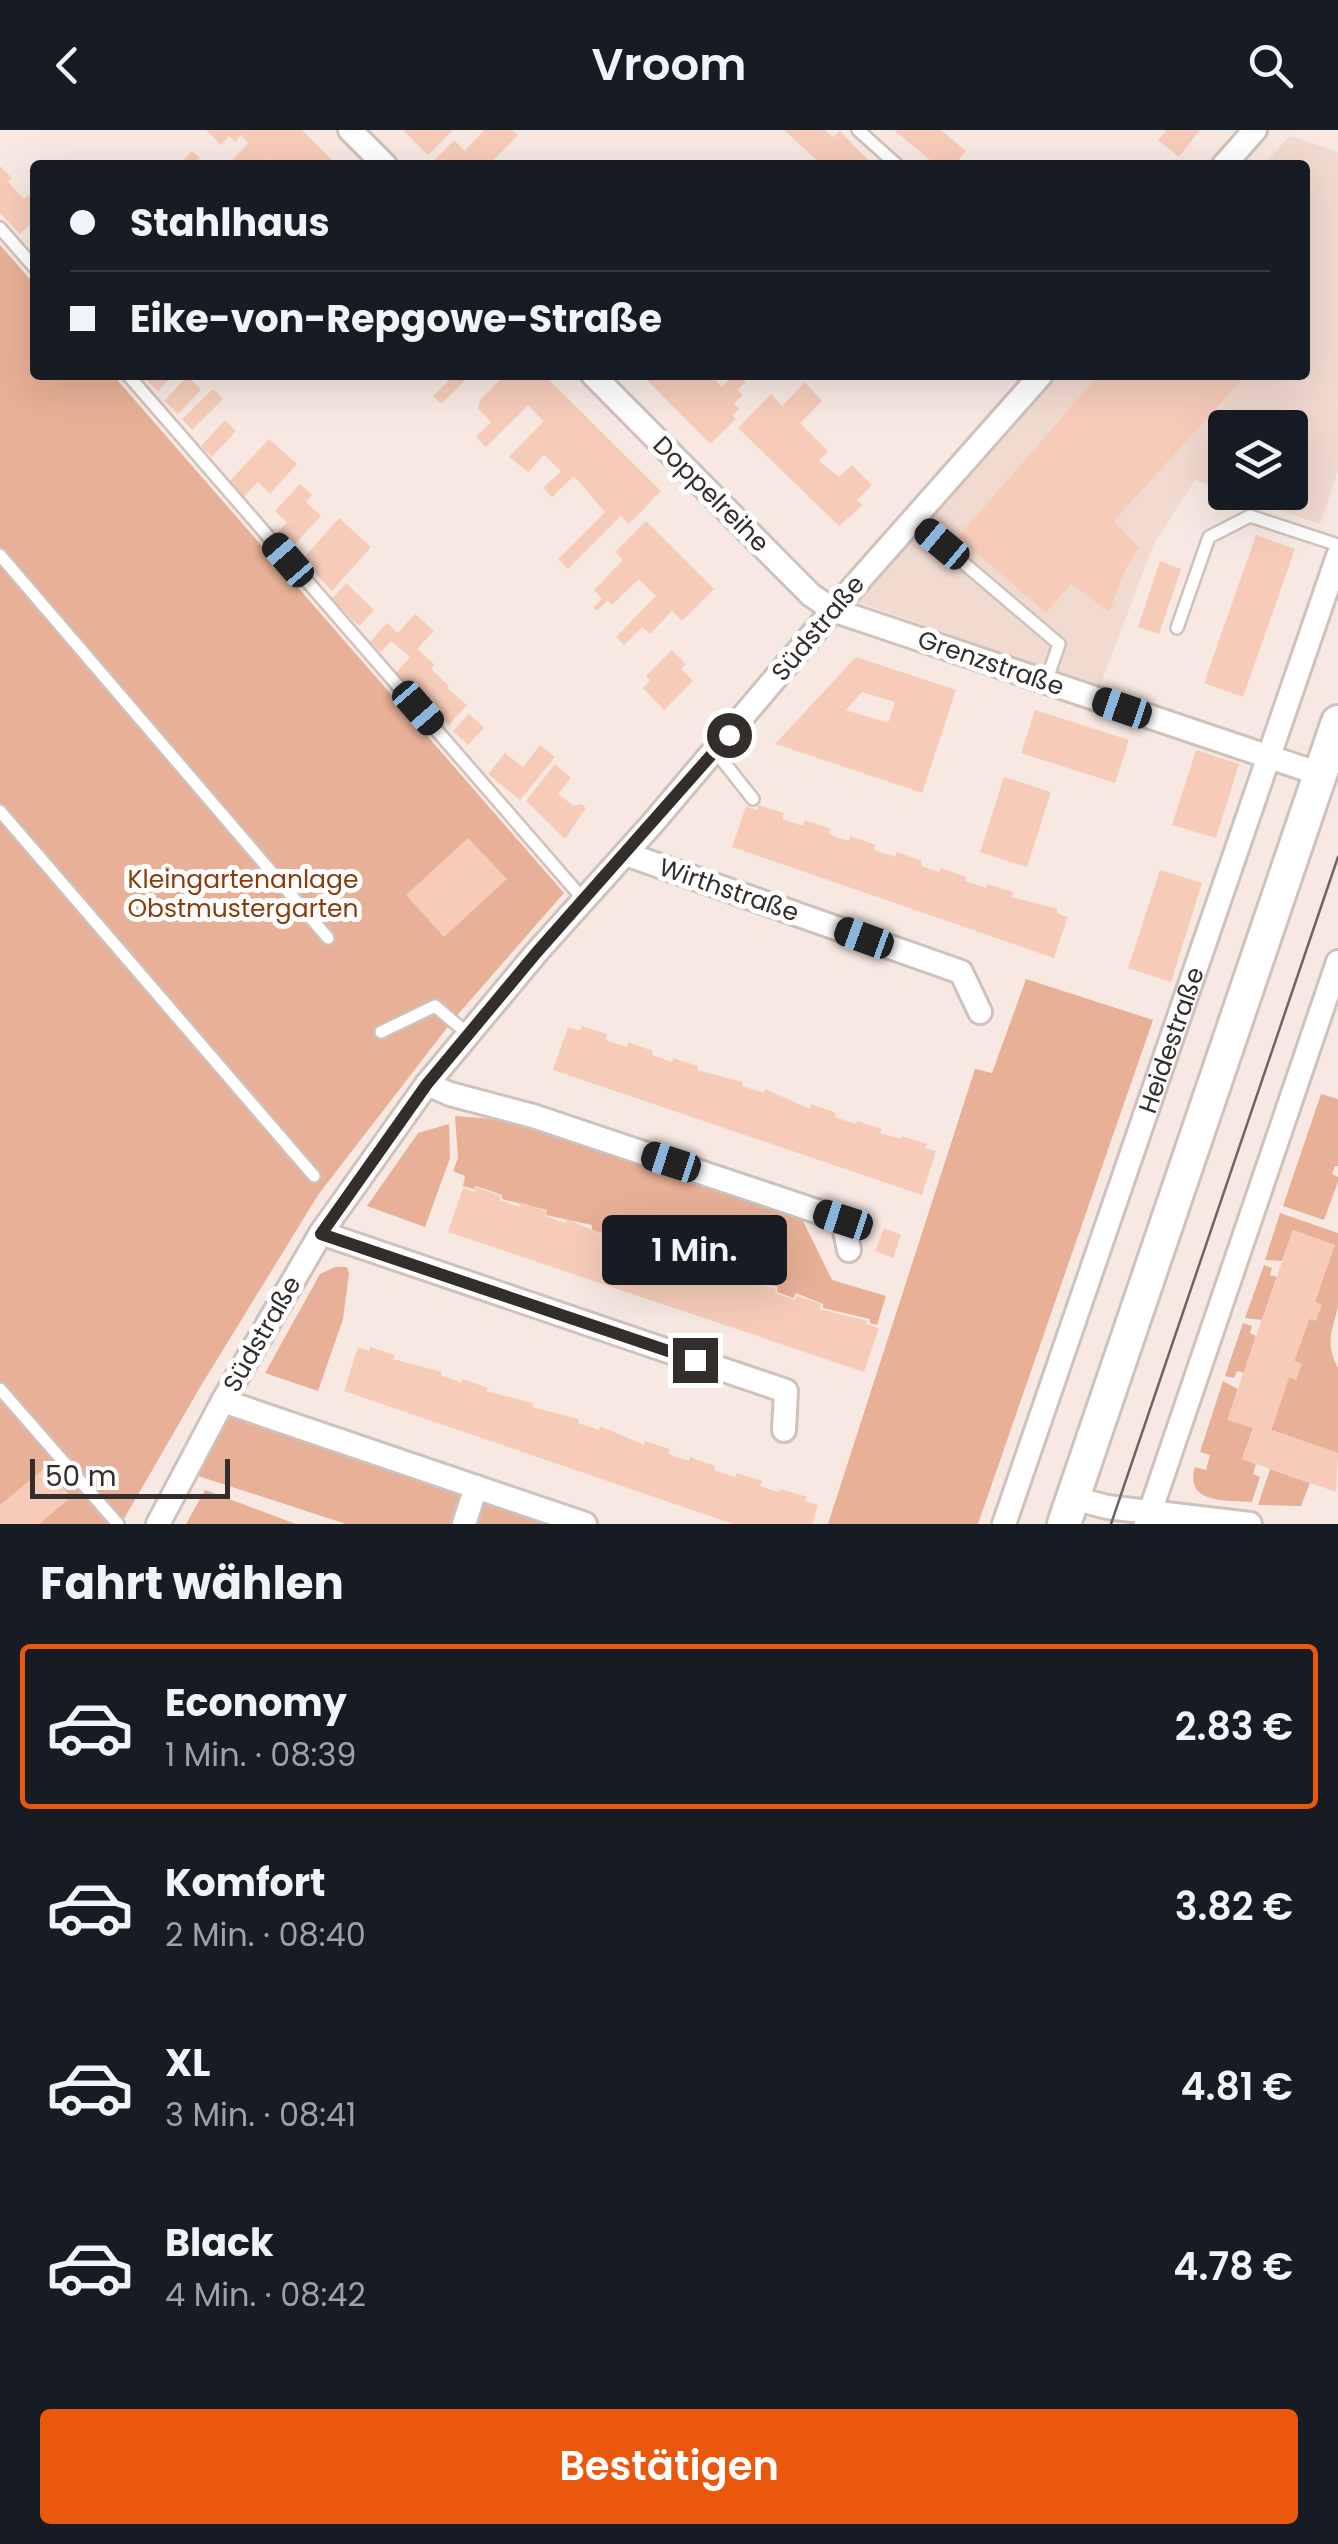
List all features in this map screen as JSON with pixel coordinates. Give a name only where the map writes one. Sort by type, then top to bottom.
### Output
[{"type":"street","points":[[350,130],[380,160]]},
{"type":"street","points":[[1228,160],[1255,130]]},
{"type":"street","name":"Doppelreihe","points":[[597,380],[811,595],[833,610]]},
{"type":"street","name":"Südstraße","points":[[158,1524],[223,1401],[321,1234],[427,1084],[833,610],[1037,380]]},
{"type":"street","name":"Heidestraße","points":[[1004,1524],[1338,556]]},
{"type":"street","name":"Grenzstraße","points":[[833,610],[1320,774]]},
{"type":"street","points":[[1250,1524],[1147,1518],[1107,1508],[1068,1511],[1338,722]]},
{"type":"street","name":"Wirthstraße","points":[[626,854],[960,972],[980,1012]]},
{"type":"street","points":[[1147,1518],[1338,962]]},
{"type":"street","points":[[427,1084],[843,1220],[848,1250]]},
{"type":"street","points":[[321,1234],[786,1391],[784,1430]]},
{"type":"street","points":[[223,1401],[585,1524]]},
{"type":"street","points":[[464,1524],[476,1487]]},
{"type":"lane","points":[[858,130],[891,160]]},
{"type":"lane","points":[[0,228],[30,262]]},
{"type":"lane","points":[[132,380],[584,900]]},
{"type":"lane","points":[[1176,628],[1209,538],[1236,523],[1250,516],[1338,545]]},
{"type":"lane","points":[[913,520],[1059,644],[1046,682]]},
{"type":"lane","points":[[0,556],[328,938]]},
{"type":"lane","points":[[716,751],[753,799]]},
{"type":"lane","points":[[0,811],[314,1176]]},
{"type":"lane","points":[[382,1032],[435,1006],[468,1034]]},
{"type":"lane","points":[[0,1389],[118,1524]]},
{"type":"shaded area","points":[[1290,136],[1338,152],[1338,471],[1320,524],[1280,510],[1308,510],[1308,410],[1208,410],[1208,484],[1195,480],[1153,546],[1100,686],[857,602],[1054,380],[1310,380],[1310,160],[1268,160]]},
{"type":"green space","name":"Kleingartenanlage Obstmustergarten","points":[[0,245],[30,279],[30,380],[117,380],[564,893],[453,1020],[318,1195],[121,1524],[0,1524]]},
{"type":"green space","points":[[1026,979],[1153,1020],[978,1524],[828,1524],[975,1069],[992,1073]]},
{"type":"green space","points":[[1321,1094],[1338,1099],[1338,1166],[1332,1174],[1338,1182],[1324,1220],[1283,1206]]},
{"type":"green space","points":[[455,1116],[531,1122],[796,1213],[832,1280],[886,1296],[877,1325],[870,1323],[870,1319],[823,1308],[823,1304],[796,1293],[793,1298],[777,1292],[777,1287],[731,1277],[731,1272],[705,1264],[703,1267],[683,1260],[683,1256],[637,1244],[637,1240],[611,1232],[610,1236],[592,1230],[592,1225],[546,1215],[547,1210],[502,1199],[502,1195],[476,1186],[463,1186],[465,1176],[453,1171],[458,1158]]},
{"type":"green space","points":[[449,1124],[450,1158],[425,1227],[367,1206],[418,1133]]},
{"type":"green space","points":[[1280,1213],[1338,1233],[1338,1306],[1331,1343],[1338,1368],[1338,1453],[1271,1430],[1289,1377],[1296,1379],[1301,1364],[1294,1361],[1309,1319],[1321,1305],[1315,1302],[1334,1245],[1293,1230],[1282,1261],[1265,1260]]},
{"type":"green space","points":[[1264,1265],[1272,1268],[1270,1275],[1277,1277],[1262,1320],[1245,1318]]},
{"type":"green space","points":[[335,1267],[347,1267],[349,1274],[343,1319],[318,1391],[265,1373],[320,1274]]},
{"type":"green space","points":[[1243,1323],[1252,1326],[1250,1333],[1256,1336],[1244,1373],[1237,1371],[1234,1378],[1225,1376]]},
{"type":"green space","points":[[1223,1381],[1238,1389],[1228,1419],[1253,1428],[1242,1459],[1256,1464],[1253,1474],[1260,1477],[1252,1502],[1210,1498],[1201,1494],[1193,1479],[1195,1467],[1206,1470],[1210,1455],[1200,1452]]},
{"type":"green space","points":[[223,1401],[585,1524],[346,1524],[186,1472]]},
{"type":"green space","points":[[1270,1469],[1310,1483],[1301,1506],[1258,1505]]},
{"type":"green space","points":[[205,1490],[296,1524],[186,1524]]},
{"type":"building","points":[[206,130],[302,130],[332,160],[232,160],[249,143],[241,135],[235,142],[229,136],[221,145]]},
{"type":"building","points":[[403,130],[453,130],[428,155]]},
{"type":"building","points":[[484,130],[512,130],[518,135],[494,160],[435,160],[454,140],[465,151]]},
{"type":"building","points":[[784,130],[825,130],[833,137],[840,131],[868,160],[817,160]]},
{"type":"building","points":[[894,130],[941,130],[966,151],[959,160],[930,160]]},
{"type":"building","points":[[1166,130],[1200,130],[1179,157],[1158,140]]},
{"type":"building","points":[[192,151],[200,158],[198,160],[184,160]]},
{"type":"building","points":[[0,166],[24,199],[30,197],[30,225],[20,234],[0,213]]},
{"type":"building","points":[[146,380],[168,380],[158,391]]},
{"type":"building","points":[[184,380],[192,380],[201,390],[178,414],[164,401]]},
{"type":"building","points":[[449,380],[466,380],[441,404],[433,396]]},
{"type":"building","points":[[500,380],[549,380],[661,491],[629,524],[621,516],[568,569],[558,559],[605,512],[574,476],[552,497],[543,488],[561,471],[544,455],[528,472],[509,457],[544,421],[528,405],[486,447],[476,437],[491,422],[478,409],[480,400]]},
{"type":"building","points":[[647,380],[715,380],[722,387],[728,380],[746,382],[737,390],[743,395],[734,403],[739,409],[732,415],[736,419],[710,444]]},
{"type":"building","points":[[1095,380],[1241,380],[1214,410],[1208,410],[1208,417],[1114,521],[1139,548],[1127,566],[1109,612],[1071,584],[1046,613],[958,537]]},
{"type":"building","points":[[805,382],[822,401],[800,423],[828,451],[819,461],[839,477],[852,465],[872,485],[857,500],[863,505],[839,526],[738,428],[771,394],[782,406]]},
{"type":"building","points":[[213,389],[223,399],[192,430],[182,419]]},
{"type":"building","points":[[225,420],[236,431],[212,457],[201,446]]},
{"type":"building","points":[[269,439],[297,464],[270,494],[258,482],[244,497],[228,483]]},
{"type":"building","points":[[300,484],[312,495],[306,502],[321,516],[292,547],[277,533],[287,522],[275,511]]},
{"type":"building","points":[[339,518],[371,547],[332,591],[302,560]]},
{"type":"building","points":[[646,521],[714,589],[682,621],[672,611],[650,634],[642,627],[624,645],[616,637],[656,596],[639,579],[612,605],[607,601],[597,611],[593,607],[602,599],[594,590],[623,560],[615,552]]},
{"type":"building","points":[[1256,535],[1295,549],[1243,697],[1204,683]]},
{"type":"building","points":[[1160,561],[1181,569],[1159,634],[1138,627]]},
{"type":"building","points":[[346,583],[374,610],[359,626],[332,599]]},
{"type":"building","points":[[415,614],[434,631],[417,649],[435,665],[431,669],[447,688],[467,705],[449,725],[395,674],[410,657],[391,641],[381,652],[370,642],[387,623],[398,633]]},
{"type":"building","points":[[672,650],[686,664],[681,669],[693,681],[664,710],[643,688],[650,681],[646,676]]},
{"type":"building","points":[[856,657],[956,690],[922,793],[775,744]],"holes":[[[862,692],[895,702],[888,723],[846,710]]]},
{"type":"building","points":[[1035,710],[1129,740],[1115,783],[1021,753]]},
{"type":"building","points":[[469,714],[484,728],[468,745],[453,731]]},
{"type":"building","points":[[540,745],[555,757],[520,800],[488,774],[505,753],[523,767]]},
{"type":"building","points":[[1196,750],[1239,764],[1216,838],[1172,825]]},
{"type":"building","points":[[555,764],[571,778],[558,794],[574,806],[581,804],[586,808],[565,839],[526,801]]},
{"type":"building","points":[[1004,777],[1051,792],[1027,867],[980,852]]},
{"type":"building","points":[[758,805],[784,813],[782,819],[803,826],[805,820],[831,829],[829,834],[838,838],[849,841],[850,836],[876,845],[874,850],[895,857],[897,852],[922,861],[921,866],[939,872],[941,868],[966,877],[965,881],[986,888],[987,884],[1013,892],[1012,897],[1058,909],[1057,913],[1068,917],[1054,958],[732,847],[746,806],[757,810]]},
{"type":"building","points":[[468,838],[507,879],[444,937],[406,895]]},
{"type":"building","points":[[1160,870],[1202,883],[1171,982],[1128,968]]},
{"type":"building","points":[[582,1026],[607,1034],[605,1040],[627,1047],[628,1042],[672,1062],[673,1058],[698,1066],[697,1070],[743,1082],[742,1086],[764,1093],[765,1089],[810,1109],[811,1104],[836,1113],[835,1117],[882,1129],[880,1133],[927,1144],[925,1148],[936,1151],[922,1195],[553,1070],[568,1027],[580,1031]]},
{"type":"building","points":[[476,1187],[519,1207],[521,1202],[546,1211],[545,1216],[565,1223],[567,1219],[610,1238],[611,1234],[637,1243],[635,1247],[656,1253],[658,1249],[683,1257],[681,1262],[704,1269],[705,1265],[740,1282],[749,1285],[751,1280],[795,1300],[796,1296],[821,1304],[820,1309],[867,1321],[866,1324],[879,1328],[864,1372],[448,1232],[463,1188],[474,1192]]},
{"type":"building","points":[[884,1228],[901,1235],[893,1258],[875,1251]]},
{"type":"building","points":[[1293,1230],[1335,1245],[1315,1302],[1322,1304],[1316,1321],[1309,1319],[1294,1361],[1302,1364],[1296,1380],[1289,1377],[1271,1430],[1338,1453],[1336,1492],[1242,1459],[1253,1428],[1227,1420]]},
{"type":"building","points":[[358,1347],[395,1355],[393,1359],[442,1372],[441,1375],[461,1383],[463,1379],[488,1388],[486,1391],[533,1403],[532,1407],[579,1419],[578,1423],[599,1430],[600,1426],[644,1445],[645,1441],[670,1449],[668,1454],[689,1461],[690,1457],[735,1477],[737,1473],[762,1481],[760,1486],[807,1497],[805,1501],[818,1505],[812,1524],[733,1524],[344,1391]]},
{"type":"building","points":[[46,1467],[71,1497],[39,1524],[0,1524],[0,1505]]},
{"type":"tram line","points":[[1111,1524],[1338,857]]},
{"type":"route","points":[[695,1360],[321,1234],[427,1084],[537,952],[729,735]]}]
